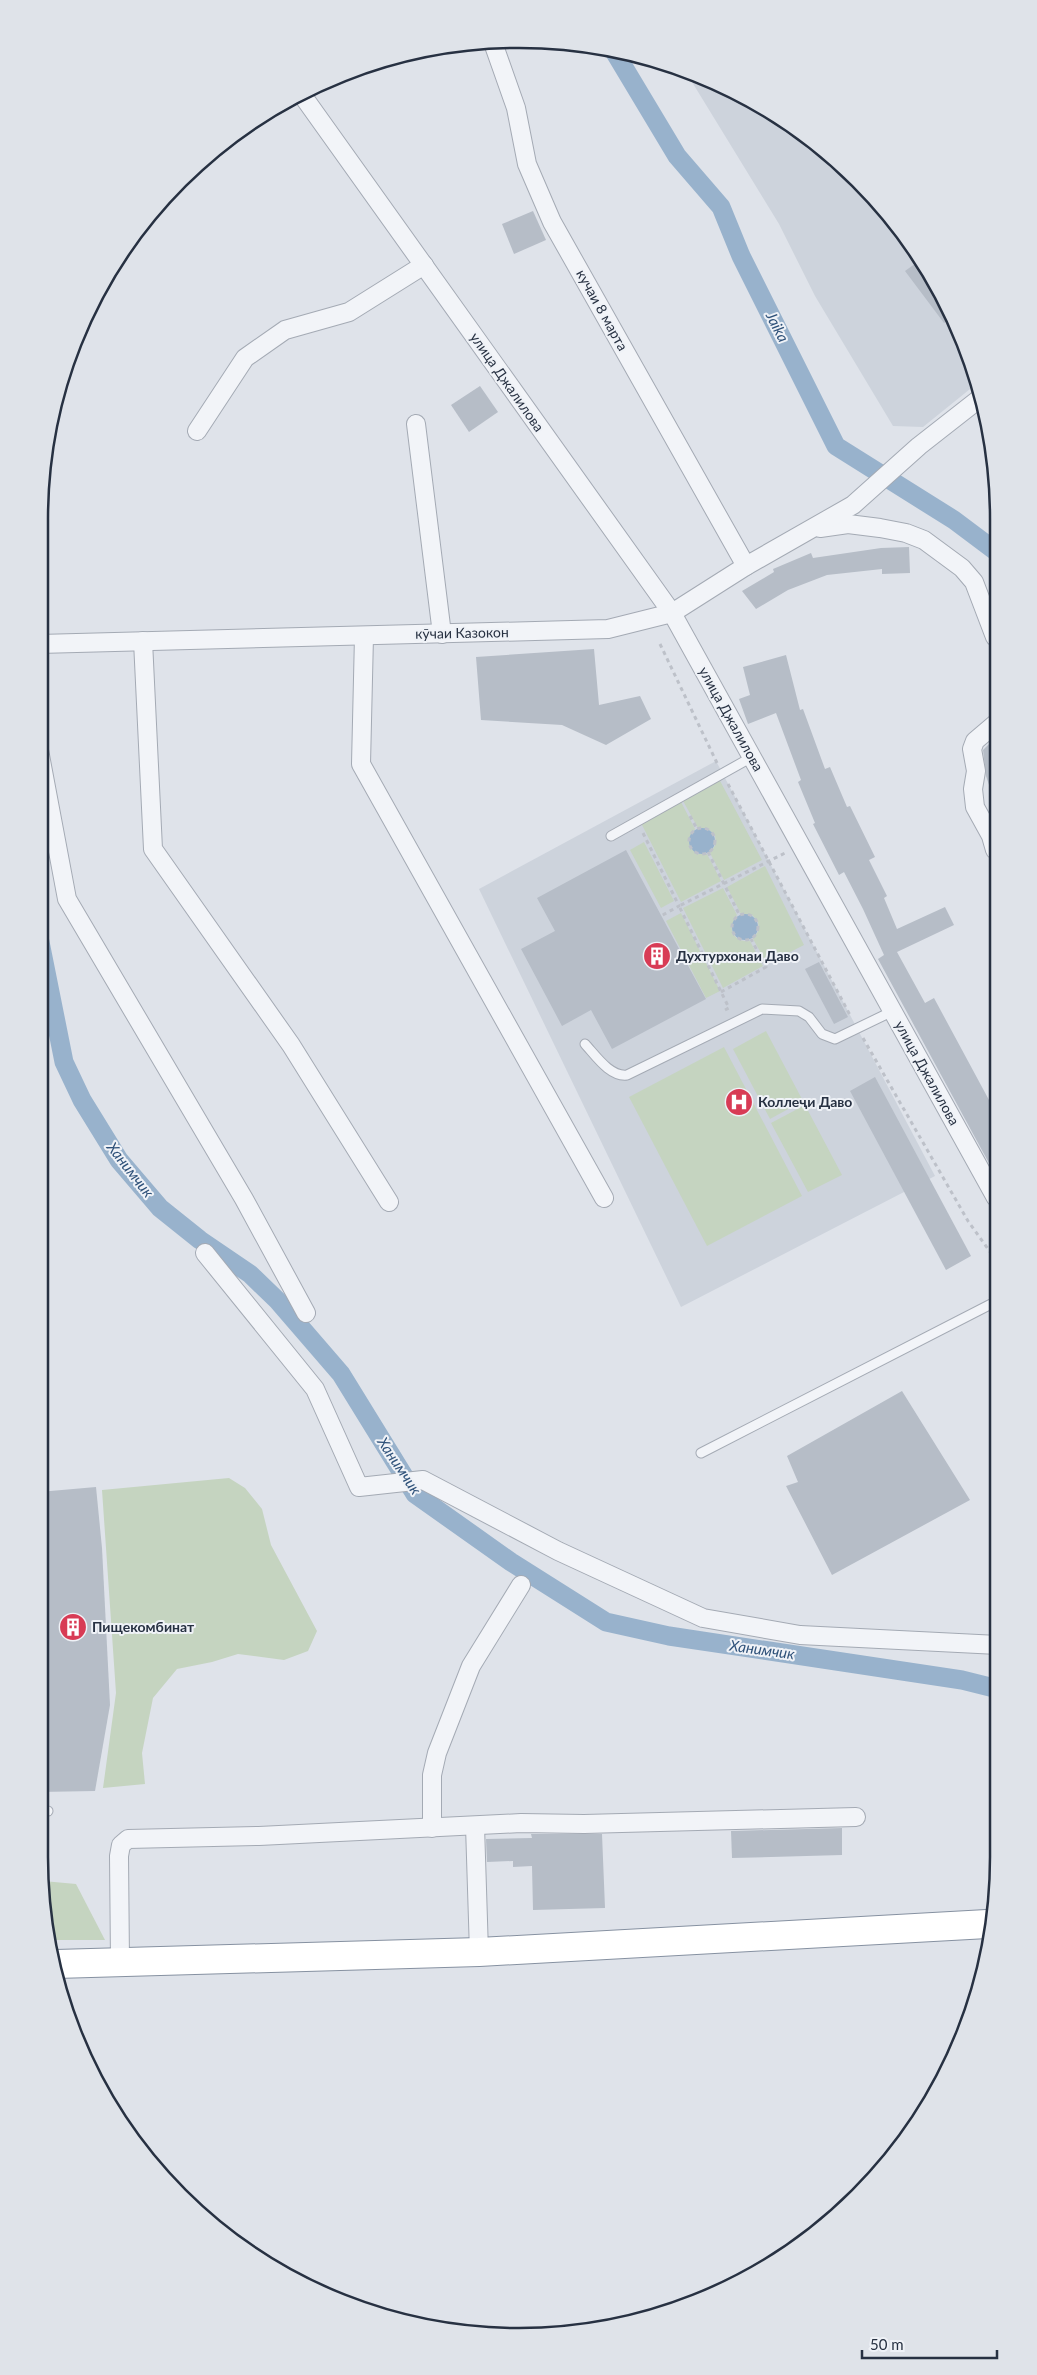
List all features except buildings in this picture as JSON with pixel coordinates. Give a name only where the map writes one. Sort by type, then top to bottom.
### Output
[{"type":"highway","points":[[61,1964],[480,1952],[984,1924]]},
{"type":"street","name":"кучаи 8 марта","points":[[495,49],[516,108],[527,164],[552,222],[746,566]]},
{"type":"street","name":"улица Джалилова","points":[[305,99],[672,613],[990,1187]]},
{"type":"street","points":[[196,431],[245,358],[285,330],[349,312],[424,265]]},
{"type":"street","name":"кӯчаи Казокон","points":[[48,644],[608,629],[672,613],[746,566],[853,505],[919,446],[974,403]]},
{"type":"street","points":[[416,424],[442,634]]},
{"type":"street","points":[[807,531],[848,524],[889,530],[924,540],[962,568],[974,582],[990,624]]},
{"type":"street","points":[[364,636],[361,764],[604,1198]]},
{"type":"street","points":[[143,641],[153,849],[291,1045],[389,1202]]},
{"type":"street","points":[[990,728],[975,741],[972,749],[976,771],[973,789],[975,807],[990,834]]},
{"type":"street","points":[[48,798],[67,899],[244,1199],[306,1313]]},
{"type":"street","points":[[205,1253],[315,1389],[359,1487],[423,1480],[558,1551],[703,1618],[800,1635],[990,1645]]},
{"type":"street","points":[[432,1828],[432,1775],[437,1753],[471,1666],[521,1585]]},
{"type":"street","points":[[120,1962],[119,1856],[121,1845],[128,1838],[259,1836],[475,1826],[856,1817]]},
{"type":"street","points":[[475,1826],[480,1952]]},
{"type":"lane","points":[[611,836],[752,756]]},
{"type":"lane","points":[[585,1044],[609,1069],[622,1076],[762,1009],[799,1011],[809,1017],[822,1034],[830,1038],[835,1038],[893,1011]]},
{"type":"lane","points":[[701,1453],[990,1305]]},
{"type":"path","points":[[660,644],[722,772],[856,1027],[968,1222],[990,1252]]},
{"type":"path","points":[[690,816],[697,830]]},
{"type":"path","points":[[637,821],[729,1008],[720,1013]]},
{"type":"path","points":[[706,828],[714,837],[714,845],[708,852],[698,853],[692,848],[690,840],[697,830],[706,828]]},
{"type":"path","points":[[661,916],[801,845]]},
{"type":"path","points":[[708,852],[740,916]]},
{"type":"path","points":[[750,915],[756,921],[758,928],[751,938],[740,939],[734,933],[733,925],[740,916],[750,915]]},
{"type":"path","points":[[721,992],[766,968],[751,938]]},
{"type":"shaded area","points":[[689,79],[727,96],[754,111],[780,127],[829,164],[873,208],[910,257],[941,310],[954,338],[971,388],[923,427],[893,426],[815,296],[779,224]]},
{"type":"shaded area","name":"Коллеҷи Даво","points":[[716,761],[935,1176],[681,1307],[479,889]]},
{"type":"green space","points":[[718,777],[762,860],[724,880],[710,853],[716,844],[715,835],[708,829],[698,828],[682,799]]},
{"type":"green space","points":[[680,800],[695,829],[689,838],[690,847],[697,854],[707,854],[721,881],[681,902],[640,821]]},
{"type":"green space","points":[[644,842],[674,901],[661,908],[630,850]]},
{"type":"green space","points":[[765,866],[804,945],[767,964],[753,939],[759,930],[758,921],[752,915],[741,914],[727,887]]},
{"type":"green space","points":[[723,888],[737,915],[732,925],[733,934],[739,940],[750,941],[763,966],[723,988],[683,908]]},
{"type":"green space","points":[[681,913],[720,991],[706,998],[666,921]]},
{"type":"green space","points":[[766,1031],[803,1101],[770,1119],[733,1049]]},
{"type":"green space","points":[[724,1047],[802,1196],[707,1246],[629,1097]]},
{"type":"green space","points":[[805,1105],[842,1175],[808,1192],[771,1123]]},
{"type":"green space","points":[[229,1478],[245,1488],[262,1509],[271,1545],[317,1631],[308,1651],[284,1660],[238,1654],[212,1662],[177,1669],[153,1698],[142,1753],[145,1784],[103,1788],[116,1693],[102,1490]]},
{"type":"green space","points":[[49,1882],[76,1884],[105,1940],[56,1940]]},
{"type":"water","points":[[702,828],[711,832],[715,841],[711,850],[702,854],[693,850],[689,841],[693,832]]},
{"type":"water","points":[[745,914],[754,918],[758,927],[754,936],[745,940],[736,936],[732,927],[736,918]]},
{"type":"waterway","name":"Jaika","points":[[619,59],[677,156],[721,207],[741,256],[836,446],[954,520],[990,547]]},
{"type":"waterway","name":"Ханимчик","points":[[48,982],[64,1062],[82,1100],[119,1160],[160,1208],[200,1240],[250,1274],[278,1301],[341,1374],[415,1494],[511,1562],[606,1622],[669,1636],[962,1680],[990,1687]]},
{"type":"place","name":"Духтурхонаи Даво","points":[[657,956]]},
{"type":"place","name":"Коллеҷи Даво","points":[[739,1102]]},
{"type":"place","name":"Пищекомбинат","points":[[73,1627]]}]
